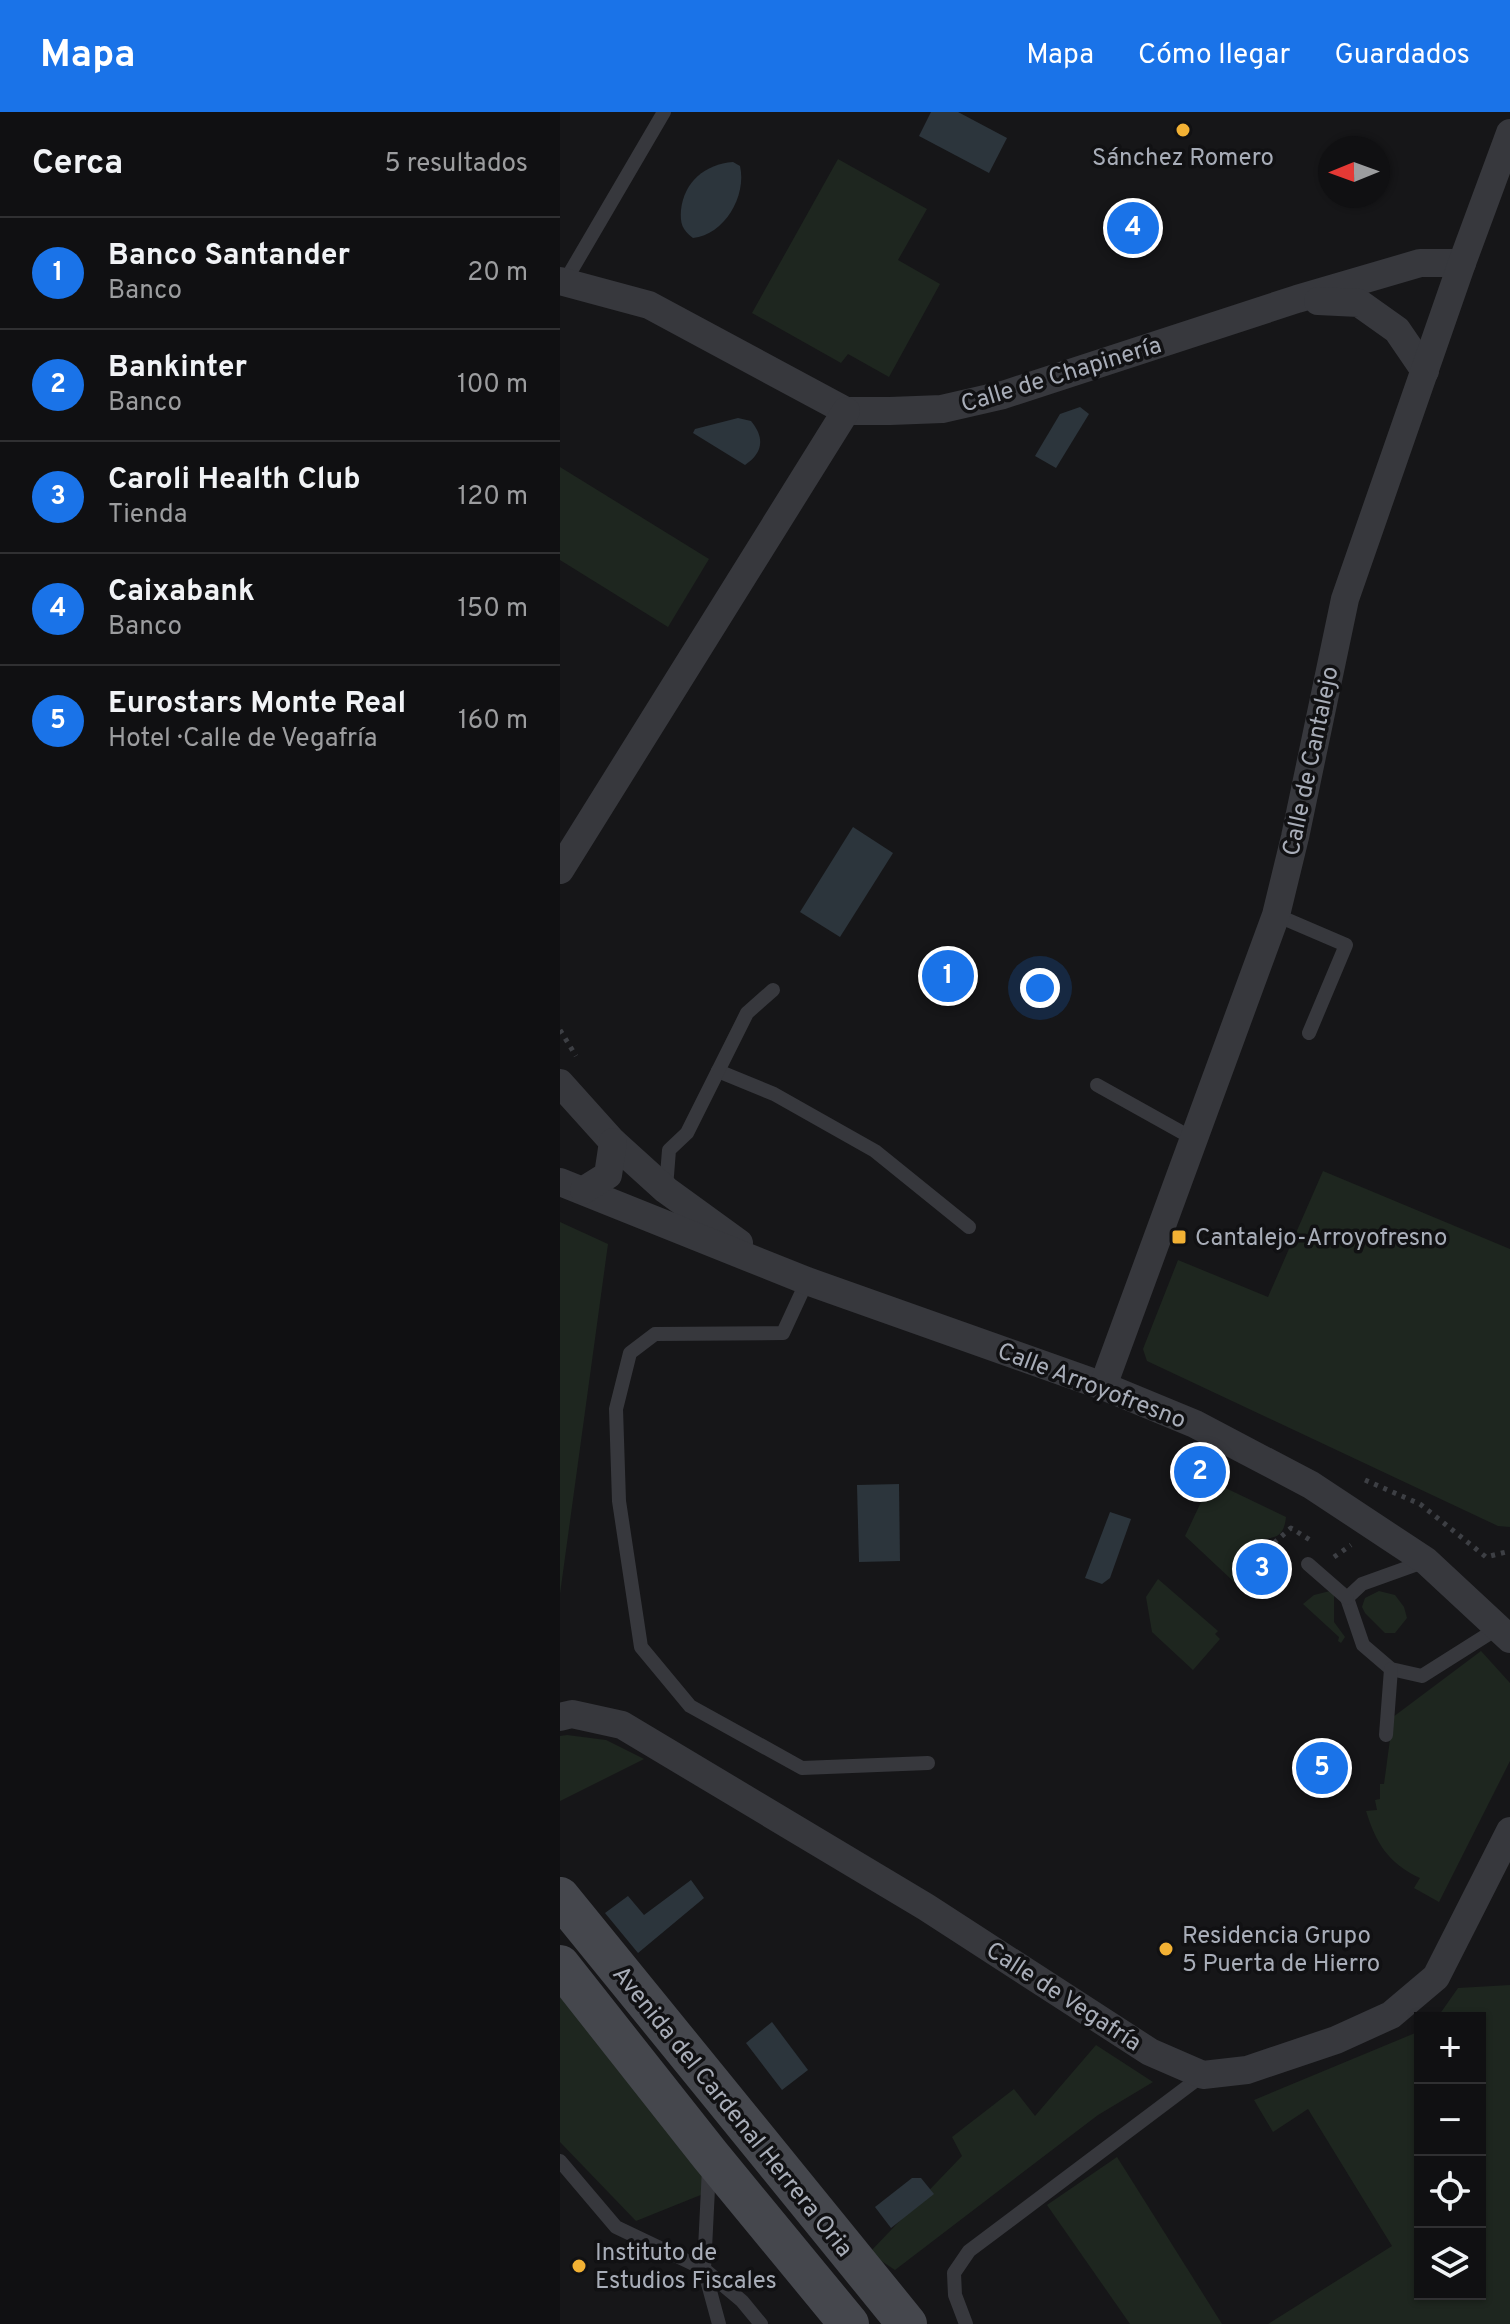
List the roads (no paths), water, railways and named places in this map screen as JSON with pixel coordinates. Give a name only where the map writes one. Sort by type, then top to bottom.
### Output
[{"type":"main road","name":"Avenida del Cardenal Herrera Oria","points":[[560,1897],[907,2324]]},
{"type":"main road","name":"Avenida del Cardenal Herrera Oria","points":[[560,1965],[849,2324]]},
{"type":"street","name":"Calle de Cantalejo","points":[[1103,1386],[1276,915],[1345,599],[1510,133]]},
{"type":"street","name":"Calle de Chapinería","points":[[562,282],[649,305],[846,411],[942,409],[1003,395],[1297,299],[1420,263],[1462,263]]},
{"type":"street","name":"Calle de Chapinería","points":[[1297,299],[1359,303],[1397,330],[1425,371]]},
{"type":"street","points":[[560,870],[846,411]]},
{"type":"street","name":"Calle Arroyofresno","points":[[560,1083],[613,1142],[666,1190],[765,1263]]},
{"type":"street","points":[[572,1186],[608,1175],[613,1142]]},
{"type":"street","name":"Calle Arroyofresno","points":[[572,1186],[807,1281],[1103,1386],[1195,1424],[1311,1485],[1426,1561],[1504,1633]]},
{"type":"street","name":"Calle de Vegafría","points":[[560,1717],[572,1714],[622,1725],[926,1907],[1150,2052],[1203,2075],[1247,2070],[1336,2040],[1391,2015],[1436,1977],[1510,1831]]},
{"type":"lane","points":[[562,282],[664,112]]},
{"type":"lane","points":[[1276,915],[1346,945],[1309,1033]]},
{"type":"lane","points":[[670,1228],[666,1190],[669,1150],[687,1133],[747,1013],[773,990]]},
{"type":"lane","points":[[718,1071],[774,1094],[875,1151],[969,1227]]},
{"type":"lane","points":[[1097,1085],[1192,1138]]},
{"type":"lane","points":[[807,1281],[783,1333],[655,1334],[630,1353],[616,1409],[619,1501],[641,1647],[690,1706],[802,1768],[928,1763]]},
{"type":"lane","points":[[1347,1598],[1362,1584],[1426,1561]]},
{"type":"lane","points":[[1308,1564],[1347,1598],[1363,1645],[1391,1669],[1422,1676],[1504,1633]]},
{"type":"lane","points":[[1386,1735],[1391,1669]]},
{"type":"lane","points":[[966,2324],[955,2295],[954,2273],[969,2251],[1203,2075]]},
{"type":"lane","points":[[710,2155],[704,2269],[719,2324]]},
{"type":"lane","points":[[560,2161],[616,2227],[704,2269],[742,2301],[761,2324]]},
{"type":"place","name":"Sánchez Romero","points":[[1183,130]]},
{"type":"place","name":"Caixabank","points":[[1133,228]]},
{"type":"place","name":"Banco Santander","points":[[948,976]]},
{"type":"place","name":"Cantalejo-Arroyofresno","points":[[1179,1237]]},
{"type":"place","name":"Bankinter","points":[[1200,1472]]},
{"type":"place","name":"Caroli Health Club","points":[[1262,1569]]},
{"type":"place","name":"Eurostars Monte Real","points":[[1322,1768]]},
{"type":"place","name":"Residencia Grupo 5 Puerta de Hierro","points":[[1166,1949]]},
{"type":"place","name":"Instituto de Estudios Fiscales","points":[[579,2266]]}]
